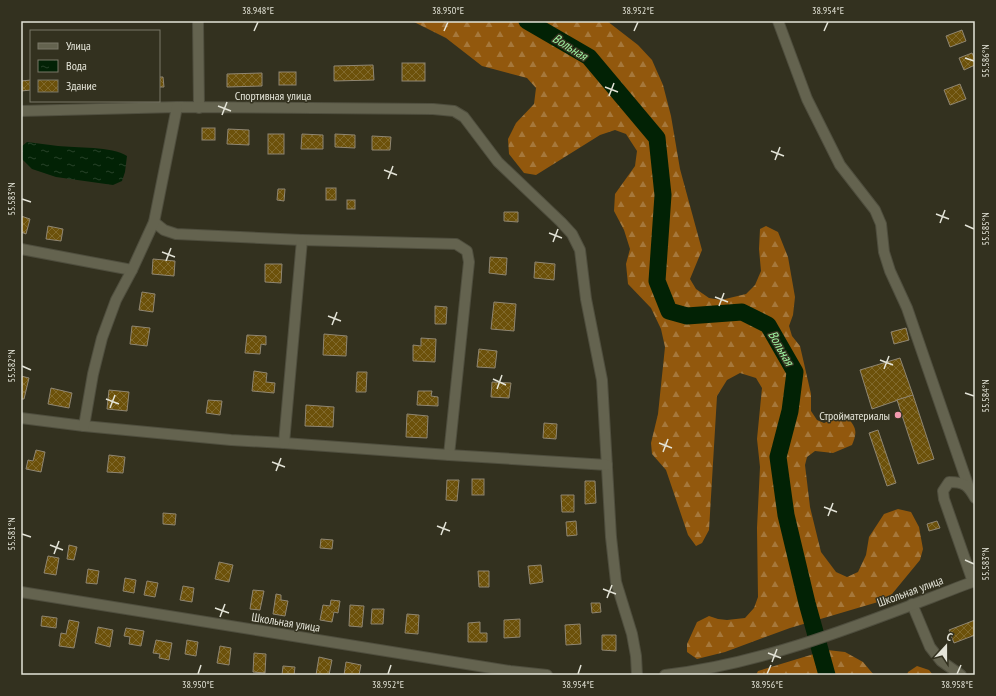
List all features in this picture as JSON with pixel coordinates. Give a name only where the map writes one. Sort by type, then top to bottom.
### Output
[{"type":"street","points":[[198,21],[198,108]]},
{"type":"street","points":[[778,21],[807,99],[840,165],[875,210],[881,224],[884,252],[890,271],[908,308],[969,488],[975,498]]},
{"type":"street","points":[[84,426],[93,374],[102,338],[116,300],[132,270],[154,222],[177,107]]},
{"type":"street","name":"Спортивная улица","points":[[21,111],[177,107],[425,109],[454,111],[464,117],[498,162],[562,222],[572,234],[580,250],[586,299],[602,380],[605,408],[607,465]]},
{"type":"street","points":[[154,222],[164,230],[176,234],[302,240],[456,244],[467,251],[469,262],[449,456]]},
{"type":"street","points":[[284,443],[302,240]]},
{"type":"street","points":[[21,249],[132,270]]},
{"type":"street","points":[[21,418],[84,426],[231,440],[449,456],[607,465],[611,537],[616,582],[632,634],[636,656],[637,675]]},
{"type":"street","points":[[969,488],[958,482],[949,482],[943,491],[944,499],[974,582]]},
{"type":"street","name":"Школьная улица","points":[[665,675],[711,668],[780,650],[854,626],[974,582]]},
{"type":"street","name":"Школьная улица","points":[[21,592],[502,670],[547,675]]},
{"type":"street","points":[[912,604],[930,647],[941,660],[961,675]]},
{"type":"green space","points":[[412,21],[607,21],[638,45],[652,60],[663,85],[671,116],[680,169],[702,250],[690,279],[696,289],[709,298],[721,300],[746,294],[755,285],[761,271],[759,249],[760,229],[766,226],[778,232],[788,257],[795,297],[793,315],[789,326],[792,336],[800,346],[811,394],[811,411],[817,420],[824,423],[846,416],[855,429],[855,436],[852,445],[833,453],[815,451],[807,457],[805,465],[810,507],[821,552],[836,572],[847,577],[858,572],[866,555],[869,537],[884,514],[898,509],[911,512],[919,527],[923,549],[920,560],[892,594],[878,602],[790,628],[725,652],[697,659],[687,652],[687,644],[697,622],[709,616],[727,620],[745,618],[754,608],[758,597],[757,528],[760,467],[757,439],[762,388],[756,378],[740,373],[727,380],[717,396],[709,530],[702,543],[696,546],[688,535],[666,470],[652,454],[651,443],[658,414],[665,347],[661,329],[651,308],[628,284],[626,264],[630,249],[624,230],[614,211],[615,194],[635,166],[637,151],[626,134],[615,130],[600,135],[536,175],[524,173],[509,154],[508,139],[516,123],[534,104],[536,88],[527,78],[482,66],[446,38]]},
{"type":"green space","points":[[827,650],[845,652],[863,662],[874,675],[756,675],[758,671]]},
{"type":"green space","points":[[917,666],[929,670],[933,675],[907,675],[908,672]]},
{"type":"water","points":[[27,142],[112,150],[120,153],[127,156],[122,181],[113,185],[56,177],[32,169],[21,158],[21,147]]},
{"type":"building","points":[[962,30],[966,41],[950,47],[946,36]]},
{"type":"building","points":[[972,53],[975,59],[975,65],[964,70],[959,58]]},
{"type":"building","points":[[402,63],[425,63],[425,81],[402,81]]},
{"type":"building","points":[[373,65],[374,80],[334,81],[334,66]]},
{"type":"building","points":[[279,72],[296,72],[296,85],[279,85]]},
{"type":"building","points":[[262,73],[262,86],[227,87],[227,74]]},
{"type":"building","points":[[160,77],[163,77],[164,87],[160,87]]},
{"type":"building","points":[[30,80],[30,90],[21,91],[21,81]]},
{"type":"building","points":[[960,84],[966,99],[950,105],[944,90]]},
{"type":"building","points":[[202,128],[215,128],[215,140],[202,140]]},
{"type":"building","points":[[228,129],[249,130],[249,145],[227,144]]},
{"type":"building","points":[[268,134],[284,134],[284,154],[268,154]]},
{"type":"building","points":[[302,134],[323,135],[323,149],[301,149]]},
{"type":"building","points":[[335,134],[355,135],[355,148],[335,147]]},
{"type":"building","points":[[372,136],[391,137],[390,150],[372,150]]},
{"type":"building","points":[[326,188],[336,188],[336,200],[326,200]]},
{"type":"building","points":[[278,189],[285,189],[284,201],[277,200]]},
{"type":"building","points":[[347,200],[355,200],[355,209],[347,209]]},
{"type":"building","points":[[504,212],[518,212],[518,222],[504,221]]},
{"type":"building","points":[[21,216],[30,219],[26,234],[21,232]]},
{"type":"building","points":[[48,226],[63,229],[61,241],[46,239]]},
{"type":"building","points":[[490,257],[507,258],[506,275],[489,273]]},
{"type":"building","points":[[153,259],[175,261],[174,276],[152,274]]},
{"type":"building","points":[[535,262],[555,264],[554,280],[534,278]]},
{"type":"building","points":[[265,264],[282,264],[281,283],[265,282]]},
{"type":"building","points":[[142,292],[155,294],[153,312],[139,310]]},
{"type":"building","points":[[494,302],[516,304],[514,331],[491,329]]},
{"type":"building","points":[[435,306],[447,307],[446,324],[435,324]]},
{"type":"building","points":[[132,326],[150,328],[147,346],[130,344]]},
{"type":"building","points":[[906,328],[909,340],[894,344],[891,332]]},
{"type":"building","points":[[324,334],[347,336],[346,356],[323,355]]},
{"type":"building","points":[[247,335],[266,336],[266,345],[261,344],[260,354],[245,353]]},
{"type":"building","points":[[421,338],[436,339],[435,362],[413,361],[413,345],[421,346]]},
{"type":"building","points":[[479,349],[497,351],[495,368],[477,367]]},
{"type":"building","points":[[900,358],[913,395],[872,409],[860,370]]},
{"type":"building","points":[[254,371],[267,373],[266,382],[275,383],[274,393],[252,391]]},
{"type":"building","points":[[357,372],[367,372],[366,392],[356,392]]},
{"type":"building","points":[[21,376],[29,378],[24,399],[21,399]]},
{"type":"building","points":[[492,382],[511,383],[509,398],[491,397]]},
{"type":"building","points":[[51,388],[72,393],[69,408],[48,404]]},
{"type":"building","points":[[109,390],[129,392],[127,411],[107,409]]},
{"type":"building","points":[[418,391],[432,391],[431,396],[438,397],[438,406],[417,405]]},
{"type":"building","points":[[913,395],[934,459],[918,464],[897,400]]},
{"type":"building","points":[[208,400],[222,401],[220,415],[206,413]]},
{"type":"building","points":[[306,405],[334,407],[333,427],[305,426]]},
{"type":"building","points":[[407,414],[428,416],[427,438],[406,437]]},
{"type":"building","points":[[544,423],[557,424],[556,439],[543,438]]},
{"type":"building","points":[[878,430],[896,483],[887,486],[869,433]]},
{"type":"building","points":[[36,450],[45,452],[41,472],[26,469],[28,460],[33,461]]},
{"type":"building","points":[[109,455],[125,457],[123,473],[107,472]]},
{"type":"building","points":[[472,479],[484,479],[484,495],[472,495]]},
{"type":"building","points":[[447,480],[459,480],[457,501],[446,500]]},
{"type":"building","points":[[585,481],[595,481],[596,503],[585,504]]},
{"type":"building","points":[[561,495],[574,495],[574,512],[562,512]]},
{"type":"building","points":[[163,513],[176,514],[175,525],[163,524]]},
{"type":"building","points":[[576,521],[577,535],[567,536],[566,522]]},
{"type":"building","points":[[937,521],[940,528],[929,531],[927,524]]},
{"type":"building","points":[[321,539],[333,540],[332,549],[320,548]]},
{"type":"building","points":[[69,545],[77,547],[74,560],[67,559]]},
{"type":"building","points":[[48,556],[59,558],[56,575],[44,573]]},
{"type":"building","points":[[219,562],[233,565],[229,582],[215,579]]},
{"type":"building","points":[[541,565],[543,582],[530,584],[528,566]]},
{"type":"building","points":[[88,569],[99,571],[97,584],[86,583]]},
{"type":"building","points":[[478,571],[489,571],[489,587],[479,587]]},
{"type":"building","points":[[125,578],[136,580],[134,593],[123,591]]},
{"type":"building","points":[[147,581],[158,583],[155,597],[144,595]]},
{"type":"building","points":[[183,586],[194,588],[192,602],[180,600]]},
{"type":"building","points":[[253,590],[264,591],[260,610],[250,609]]},
{"type":"building","points":[[276,594],[281,595],[281,600],[288,601],[285,616],[273,614]]},
{"type":"building","points":[[331,600],[340,601],[338,613],[334,612],[332,622],[320,620],[323,605],[330,606]]},
{"type":"building","points":[[591,603],[600,603],[601,612],[592,613]]},
{"type":"building","points":[[350,605],[364,606],[362,627],[349,626]]},
{"type":"building","points":[[372,609],[384,609],[383,624],[371,624]]},
{"type":"building","points":[[407,614],[419,615],[418,634],[405,633]]},
{"type":"building","points":[[42,616],[57,618],[56,628],[41,626]]},
{"type":"building","points":[[520,619],[520,637],[504,638],[504,620]]},
{"type":"building","points":[[69,620],[79,622],[74,648],[59,646],[61,633],[66,634]]},
{"type":"building","points":[[975,620],[975,635],[954,643],[949,630]]},
{"type":"building","points":[[480,622],[480,633],[487,633],[487,642],[468,642],[468,623]]},
{"type":"building","points":[[580,624],[581,644],[566,645],[565,625]]},
{"type":"building","points":[[98,627],[113,630],[110,647],[95,643]]},
{"type":"building","points":[[126,628],[144,631],[141,646],[129,644],[130,637],[124,636]]},
{"type":"building","points":[[602,635],[616,635],[616,651],[602,650]]},
{"type":"building","points":[[156,640],[172,643],[169,660],[159,658],[160,654],[153,653]]},
{"type":"building","points":[[187,640],[198,642],[196,656],[185,654]]},
{"type":"building","points":[[220,646],[231,648],[229,665],[217,663]]},
{"type":"building","points":[[254,653],[266,654],[265,673],[253,672]]},
{"type":"building","points":[[319,657],[332,660],[329,675],[316,675]]},
{"type":"building","points":[[346,662],[361,665],[359,675],[344,675]]},
{"type":"building","points":[[283,666],[295,667],[294,675],[282,675]]},
{"type":"waterway","name":"Вольная","points":[[527,21],[589,57],[657,138],[663,195],[657,281],[669,311],[687,316],[742,312],[768,325],[795,372],[790,411],[778,457],[786,515],[807,603],[827,675]]},
{"type":"place","name":"Стройматериалы","points":[[898,415]]}]
